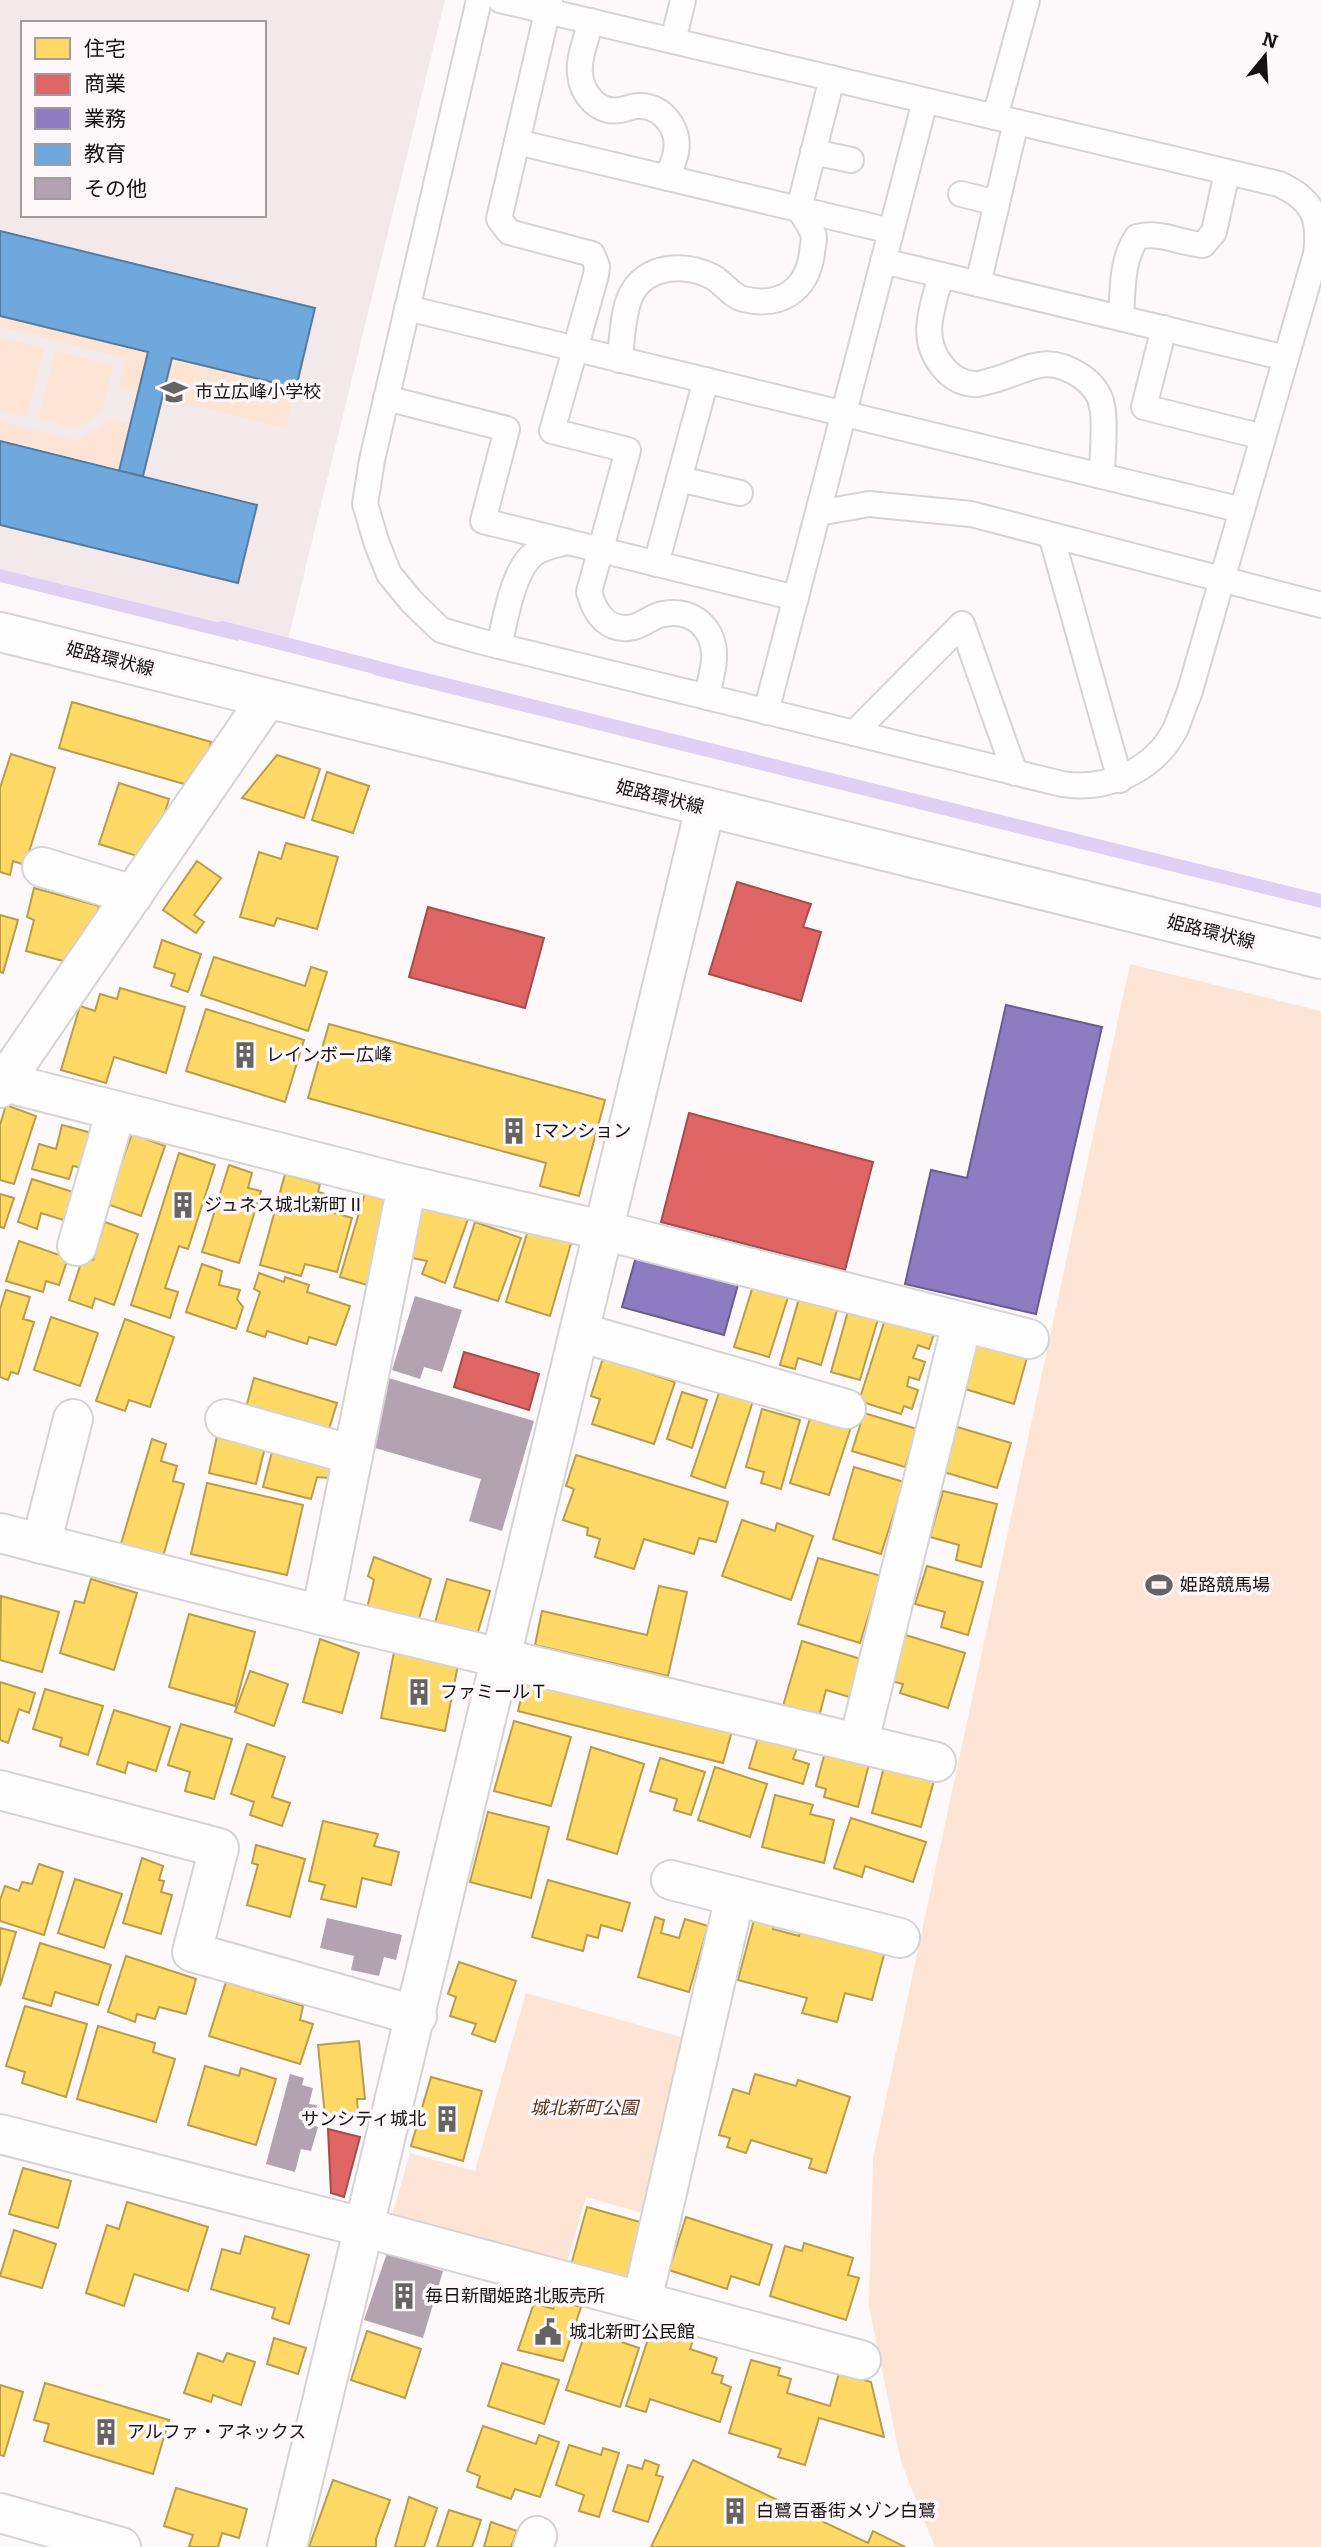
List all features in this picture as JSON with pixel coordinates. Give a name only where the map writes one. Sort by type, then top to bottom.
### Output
[{"type":"street","name":"姫路環状線","points":[[0,632],[1321,959]]},
{"type":"street","points":[[267,699],[2,1084],[407,1185],[606,1231],[1029,1339]]},
{"type":"street","points":[[287,2547],[418,2016],[705,808]]},
{"type":"street","points":[[42,867],[133,895]]},
{"type":"street","points":[[77,1246],[116,1111]]},
{"type":"street","points":[[321,1615],[407,1185]]},
{"type":"street","points":[[859,1741],[962,1323]]},
{"type":"street","points":[[582,1333],[846,1409]]},
{"type":"street","points":[[41,1544],[73,1419]]},
{"type":"street","points":[[225,1419],[353,1455]]},
{"type":"street","points":[[0,1533],[321,1615],[859,1741],[936,1762]]},
{"type":"street","points":[[0,1790],[219,1848],[192,1952],[418,2016]]},
{"type":"street","points":[[671,1880],[900,1938]]},
{"type":"street","points":[[642,2301],[735,1896]]},
{"type":"street","points":[[0,2135],[366,2228],[861,2360]]},
{"type":"street","points":[[0,2513],[121,2547]]},
{"type":"lane","points":[[479,0],[386,398],[365,504],[389,574],[412,602],[441,630],[1015,773],[1076,786],[1105,784],[1120,780],[1149,761],[1174,731],[1189,694],[1319,240],[1312,207],[1299,193],[1279,184],[591,21],[549,5],[500,0]]},
{"type":"lane","points":[[673,41],[683,0]]},
{"type":"lane","points":[[978,284],[998,203],[1006,120],[1027,0]]},
{"type":"lane","points":[[549,5],[499,219],[509,232],[592,254],[597,266],[552,431],[628,450],[589,592],[594,611],[609,624],[632,627],[661,614],[682,612],[700,620],[711,636],[714,658],[707,697]]},
{"type":"lane","points":[[591,21],[579,73],[587,94],[593,104],[607,110],[641,106],[655,108],[666,117],[677,140],[668,178]]},
{"type":"lane","points":[[619,360],[625,315],[631,295],[644,279],[666,268],[688,268],[714,278],[740,299],[780,299],[799,287],[810,265],[814,236],[799,209],[832,78]]},
{"type":"lane","points":[[766,712],[925,101]]},
{"type":"lane","points":[[517,142],[891,231]]},
{"type":"lane","points":[[813,152],[852,160]]},
{"type":"lane","points":[[1121,318],[1124,268],[1130,248],[1137,237],[1150,234],[1170,236],[1191,244],[1203,245],[1214,232],[1227,172]]},
{"type":"lane","points":[[961,194],[998,203]]},
{"type":"lane","points":[[883,261],[1286,358]]},
{"type":"lane","points":[[941,275],[930,317],[929,343],[939,362],[953,378],[976,385],[1029,366],[1049,363],[1067,366],[1092,383],[1102,406],[1102,476]]},
{"type":"lane","points":[[407,308],[1242,510]]},
{"type":"lane","points":[[1164,328],[1144,407],[1263,437]]},
{"type":"lane","points":[[656,564],[706,380]]},
{"type":"lane","points":[[386,398],[507,429],[482,521],[796,598]]},
{"type":"lane","points":[[679,479],[740,493]]},
{"type":"lane","points":[[818,513],[869,504],[971,514],[1321,605]]},
{"type":"lane","points":[[1051,535],[1120,780]]},
{"type":"lane","points":[[499,646],[510,600],[522,569],[535,553],[567,542]]},
{"type":"lane","points":[[854,733],[962,624],[1015,773]]},
{"type":"shaded area","name":"市立広峰小学校","points":[[0,0],[445,0],[288,639],[0,569]]},
{"type":"shaded area","points":[[0,569],[242,628],[238,641],[0,582]]},
{"type":"shaded area","points":[[358,656],[1321,894],[1321,908],[374,675],[357,663]]},
{"type":"green space","points":[[0,316],[148,352],[138,392],[119,388],[126,358],[0,327]]},
{"type":"green space","points":[[0,338],[44,348],[27,417],[0,410]]},
{"type":"green space","points":[[55,351],[113,365],[102,412],[75,428],[38,419]]},
{"type":"green space","points":[[172,358],[296,388],[286,428],[162,398]]},
{"type":"green space","points":[[111,420],[130,424],[119,471],[0,442],[0,422],[76,441]]},
{"type":"green space","name":"姫路競馬場","points":[[1130,964],[1321,1011],[1321,2547],[935,2547],[901,2462],[869,2307],[873,2159]]},
{"type":"green space","name":"城北新町公園","points":[[526,1993],[695,2041],[646,2214],[586,2197],[564,2273],[390,2223],[410,2153],[475,2171]]},
{"type":"building: 住宅","points":[[72,702],[211,742],[198,788],[59,748]]},
{"type":"building: 住宅","points":[[11,754],[55,768],[25,865],[13,861],[10,875],[0,872],[0,788]]},
{"type":"building: 住宅","points":[[277,755],[320,769],[304,818],[242,798]]},
{"type":"building: 住宅","points":[[327,772],[369,786],[353,833],[312,820]]},
{"type":"building: 住宅","points":[[119,783],[169,799],[150,860],[99,844]]},
{"type":"building: 住宅","points":[[286,843],[338,857],[317,929],[277,918],[274,926],[240,917],[259,852],[281,859]]},
{"type":"building: 住宅","points":[[197,861],[221,878],[194,915],[204,922],[196,933],[163,910]]},
{"type":"building: 住宅","points":[[34,888],[99,906],[92,932],[67,962],[26,951],[34,920],[27,917]]},
{"type":"building: 住宅","points":[[0,915],[18,920],[3,973],[0,972]]},
{"type":"building: 住宅","points":[[162,940],[201,954],[188,992],[171,986],[175,974],[154,967]]},
{"type":"building: 住宅","points":[[214,957],[305,986],[311,967],[327,972],[308,1031],[201,995]]},
{"type":"building: 住宅","points":[[120,988],[185,1007],[166,1073],[114,1057],[106,1083],[61,1070],[80,1006],[95,1011],[100,994],[117,999]]},
{"type":"building: 住宅","name":"レインボー広峰","points":[[206,1009],[304,1040],[285,1102],[186,1071]]},
{"type":"building: 住宅","name":"Iマンション","points":[[329,1024],[605,1100],[579,1196],[540,1186],[546,1163],[308,1098]]},
{"type":"building: 住宅","points":[[6,1105],[36,1116],[14,1184],[0,1180],[0,1125]]},
{"type":"building: 住宅","points":[[62,1125],[92,1133],[82,1168],[73,1166],[69,1179],[32,1169],[39,1144],[56,1149]]},
{"type":"building: 住宅","points":[[132,1134],[165,1146],[141,1216],[107,1204]]},
{"type":"building: 住宅","name":"ジュネス城北新町Ⅱ","points":[[179,1153],[215,1165],[188,1249],[179,1246],[165,1288],[178,1292],[170,1318],[131,1305]]},
{"type":"building: 住宅","points":[[229,1165],[252,1173],[248,1188],[261,1191],[239,1263],[202,1252]]},
{"type":"building: 住宅","points":[[285,1174],[320,1184],[318,1192],[325,1194],[321,1209],[352,1218],[337,1272],[305,1264],[301,1276],[260,1265]]},
{"type":"building: 住宅","points":[[32,1179],[79,1194],[70,1222],[41,1213],[37,1229],[18,1222]]},
{"type":"building: 住宅","points":[[367,1186],[394,1205],[371,1286],[340,1277]]},
{"type":"building: 住宅","points":[[0,1194],[14,1198],[4,1228],[0,1227]]},
{"type":"building: 住宅","points":[[418,1202],[468,1219],[445,1283],[422,1274],[427,1261],[403,1256]]},
{"type":"building: 住宅","points":[[105,1222],[138,1234],[114,1305],[95,1298],[92,1308],[69,1300],[83,1257],[93,1260]]},
{"type":"building: 住宅","points":[[475,1222],[521,1238],[498,1301],[454,1287]]},
{"type":"building: 住宅","points":[[529,1227],[572,1240],[550,1316],[506,1302]]},
{"type":"building: 住宅","points":[[19,1241],[68,1258],[59,1285],[46,1281],[43,1292],[6,1281]]},
{"type":"building: 住宅","points":[[202,1264],[222,1271],[219,1285],[240,1290],[237,1299],[243,1307],[236,1329],[186,1312]]},
{"type":"building: 住宅","points":[[259,1273],[284,1282],[285,1277],[309,1285],[307,1292],[350,1306],[336,1345],[309,1337],[307,1344],[267,1331],[265,1337],[247,1331],[260,1292],[254,1289]]},
{"type":"building: 住宅","points":[[754,1283],[789,1294],[769,1357],[734,1347]]},
{"type":"building: 住宅","points":[[6,1290],[30,1297],[23,1319],[34,1322],[18,1374],[11,1372],[8,1380],[0,1377],[0,1309]]},
{"type":"building: 住宅","points":[[800,1295],[838,1307],[821,1365],[798,1358],[795,1369],[780,1365]]},
{"type":"building: 住宅","points":[[888,1310],[937,1325],[929,1349],[918,1345],[913,1358],[925,1362],[919,1380],[909,1377],[907,1386],[918,1390],[912,1409],[904,1406],[901,1414],[859,1401]]},
{"type":"building: 住宅","points":[[848,1311],[878,1319],[860,1380],[831,1372]]},
{"type":"building: 住宅","points":[[51,1317],[98,1333],[80,1386],[34,1370]]},
{"type":"building: 住宅","points":[[125,1319],[174,1337],[150,1407],[129,1400],[125,1411],[96,1401]]},
{"type":"building: 住宅","points":[[976,1339],[1028,1354],[1014,1404],[962,1388]]},
{"type":"building: 住宅","points":[[603,1358],[675,1382],[654,1444],[592,1424],[600,1399],[591,1396]]},
{"type":"building: 住宅","points":[[254,1378],[337,1403],[326,1439],[244,1415]]},
{"type":"building: 住宅","points":[[720,1390],[753,1401],[725,1488],[691,1476]]},
{"type":"building: 住宅","points":[[682,1392],[707,1400],[692,1448],[667,1439]]},
{"type":"building: 住宅","points":[[762,1409],[800,1420],[781,1489],[761,1483],[764,1472],[746,1467]]},
{"type":"building: 住宅","points":[[812,1412],[852,1424],[829,1495],[790,1483]]},
{"type":"building: 住宅","points":[[864,1413],[917,1429],[905,1467],[852,1451]]},
{"type":"building: 住宅","points":[[957,1427],[1011,1443],[997,1488],[944,1472]]},
{"type":"building: 住宅","points":[[217,1436],[265,1447],[256,1484],[209,1473]]},
{"type":"building: 住宅","points":[[152,1439],[166,1444],[161,1461],[177,1466],[173,1481],[184,1484],[162,1560],[120,1547]]},
{"type":"building: 住宅","points":[[273,1448],[333,1464],[329,1478],[317,1477],[311,1499],[263,1487]]},
{"type":"building: 住宅","points":[[576,1455],[728,1502],[716,1542],[699,1538],[694,1554],[644,1539],[634,1569],[595,1557],[600,1539],[587,1535],[588,1528],[563,1520],[574,1489],[566,1486]]},
{"type":"building: 住宅","points":[[854,1467],[904,1482],[881,1554],[833,1539]]},
{"type":"building: 住宅","points":[[207,1483],[303,1505],[287,1575],[191,1554]]},
{"type":"building: 住宅","points":[[943,1491],[997,1504],[981,1567],[956,1560],[959,1545],[930,1537]]},
{"type":"building: 住宅","points":[[742,1520],[775,1531],[777,1523],[813,1536],[791,1600],[722,1576]]},
{"type":"building: 住宅","points":[[374,1557],[431,1579],[416,1628],[366,1612],[374,1580],[368,1576]]},
{"type":"building: 住宅","points":[[818,1558],[881,1576],[860,1643],[798,1624]]},
{"type":"building: 住宅","points":[[927,1566],[983,1582],[968,1635],[941,1627],[945,1612],[915,1604]]},
{"type":"building: 住宅","points":[[91,1579],[137,1593],[114,1670],[60,1653],[75,1601],[84,1603]]},
{"type":"building: 住宅","points":[[447,1579],[490,1591],[475,1642],[433,1630]]},
{"type":"building: 住宅","points":[[659,1586],[687,1592],[668,1676],[535,1645],[542,1611],[647,1635]]},
{"type":"building: 住宅","points":[[1,1596],[59,1612],[42,1672],[0,1660]]},
{"type":"building: 住宅","points":[[189,1614],[255,1632],[235,1706],[169,1687]]},
{"type":"building: 住宅","points":[[902,1634],[965,1653],[948,1708],[900,1693],[903,1684],[888,1680]]},
{"type":"building: 住宅","points":[[320,1639],[359,1653],[342,1713],[303,1702]]},
{"type":"building: 住宅","points":[[802,1641],[864,1660],[853,1698],[826,1690],[819,1717],[783,1706]]},
{"type":"building: 住宅","name":"ファミールＴ","points":[[394,1652],[458,1665],[445,1731],[381,1718]]},
{"type":"building: 住宅","points":[[250,1671],[288,1684],[274,1726],[235,1712]]},
{"type":"building: 住宅","points":[[526,1678],[732,1731],[723,1763],[518,1711]]},
{"type":"building: 住宅","points":[[0,1682],[35,1693],[29,1713],[19,1709],[8,1743],[0,1740]]},
{"type":"building: 住宅","points":[[45,1689],[103,1706],[88,1755],[60,1746],[62,1738],[33,1729]]},
{"type":"building: 住宅","points":[[114,1710],[170,1727],[156,1771],[128,1762],[125,1773],[97,1764]]},
{"type":"building: 住宅","points":[[514,1721],[571,1737],[551,1806],[494,1791]]},
{"type":"building: 住宅","points":[[181,1724],[232,1739],[214,1799],[185,1791],[190,1772],[168,1765]]},
{"type":"building: 住宅","points":[[759,1734],[798,1746],[793,1759],[809,1764],[803,1784],[749,1768]]},
{"type":"building: 住宅","points":[[247,1744],[285,1757],[272,1797],[290,1803],[282,1826],[250,1815],[254,1802],[231,1794]]},
{"type":"building: 住宅","points":[[591,1747],[644,1764],[617,1854],[567,1839]]},
{"type":"building: 住宅","points":[[825,1752],[869,1764],[858,1807],[824,1797],[826,1789],[816,1786]]},
{"type":"building: 住宅","points":[[660,1758],[705,1772],[691,1815],[674,1810],[677,1799],[650,1791]]},
{"type":"building: 住宅","points":[[885,1763],[935,1777],[921,1827],[872,1813]]},
{"type":"building: 住宅","points":[[715,1767],[767,1784],[750,1837],[698,1820]]},
{"type":"building: 住宅","points":[[775,1795],[813,1805],[810,1814],[834,1820],[824,1863],[762,1847]]},
{"type":"building: 住宅","points":[[488,1812],[549,1827],[531,1898],[470,1882]]},
{"type":"building: 住宅","points":[[851,1818],[926,1842],[913,1882],[865,1866],[862,1877],[834,1868]]},
{"type":"building: 住宅","points":[[323,1821],[378,1834],[374,1846],[399,1852],[391,1885],[362,1878],[356,1907],[321,1899],[325,1885],[309,1881]]},
{"type":"building: 住宅","points":[[256,1845],[305,1859],[290,1917],[247,1905],[258,1865],[252,1863]]},
{"type":"building: 住宅","points":[[142,1858],[163,1866],[159,1880],[164,1881],[161,1892],[172,1895],[161,1934],[123,1923]]},
{"type":"building: 住宅","points":[[39,1864],[63,1872],[44,1935],[0,1921],[0,1900],[5,1886],[19,1891],[22,1882],[32,1884]]},
{"type":"building: 住宅","points":[[75,1879],[122,1894],[104,1948],[58,1933]]},
{"type":"building: 住宅","points":[[548,1880],[630,1903],[622,1931],[601,1925],[598,1938],[587,1935],[583,1951],[532,1937]]},
{"type":"building: 住宅","points":[[755,1916],[775,1921],[773,1929],[799,1936],[801,1928],[885,1951],[872,2000],[845,1993],[837,2022],[802,2013],[807,1998],[738,1980]]},
{"type":"building: 住宅","points":[[655,1917],[664,1920],[661,1933],[679,1938],[685,1919],[708,1926],[689,1992],[638,1977]]},
{"type":"building: 住宅","points":[[0,1928],[16,1932],[0,1986]]},
{"type":"building: 住宅","points":[[40,1943],[111,1965],[98,2005],[55,1992],[51,2006],[23,1998]]},
{"type":"building: 住宅","points":[[126,1956],[196,1979],[186,2014],[159,2007],[155,2019],[137,2014],[135,2022],[108,2012]]},
{"type":"building: 住宅","points":[[459,1962],[516,1981],[495,2042],[472,2034],[476,2024],[450,2016],[456,1997],[448,1994]]},
{"type":"building: 住宅","points":[[226,1982],[303,2006],[300,2020],[313,2024],[300,2064],[209,2036]]},
{"type":"building: 住宅","points":[[25,2006],[87,2024],[66,2097],[22,2083],[25,2072],[6,2066]]},
{"type":"building: 住宅","points":[[98,2026],[155,2043],[153,2052],[175,2059],[156,2122],[77,2099]]},
{"type":"building: 住宅","points":[[359,2041],[365,2099],[357,2099],[358,2113],[325,2116],[318,2045]]},
{"type":"building: 住宅","points":[[205,2066],[239,2076],[241,2068],[276,2079],[256,2145],[188,2125]]},
{"type":"building: 住宅","points":[[755,2074],[796,2086],[798,2080],[850,2097],[826,2173],[809,2168],[812,2159],[751,2140],[746,2153],[727,2147],[730,2138],[719,2135],[733,2089],[749,2094]]},
{"type":"building: 住宅","name":"サンシティ城北","points":[[431,2077],[482,2091],[463,2161],[411,2146]]},
{"type":"building: 住宅","points":[[23,2168],[71,2181],[58,2228],[9,2214]]},
{"type":"building: 住宅","points":[[127,2202],[208,2227],[188,2291],[134,2274],[124,2306],[86,2293],[107,2225],[119,2229]]},
{"type":"building: 住宅","points":[[587,2207],[647,2224],[630,2286],[570,2269]]},
{"type":"building: 住宅","points":[[686,2217],[772,2245],[759,2285],[731,2276],[727,2289],[669,2270]]},
{"type":"building: 住宅","points":[[14,2230],[56,2244],[42,2288],[0,2276]]},
{"type":"building: 住宅","points":[[245,2236],[309,2255],[289,2324],[272,2318],[275,2308],[211,2289],[222,2249],[240,2254]]},
{"type":"building: 住宅","points":[[804,2243],[853,2258],[848,2275],[859,2278],[846,2320],[770,2296],[785,2246],[802,2251]]},
{"type":"building: 住宅","points":[[556,2299],[581,2307],[563,2361],[518,2350],[534,2303],[553,2309]]},
{"type":"building: 住宅","points":[[652,2327],[693,2340],[690,2349],[717,2358],[712,2373],[723,2376],[721,2383],[731,2387],[720,2422],[650,2399],[646,2412],[626,2406]]},
{"type":"building: 住宅","points":[[586,2330],[639,2348],[620,2407],[566,2390]]},
{"type":"building: 住宅","points":[[367,2331],[421,2349],[405,2398],[351,2380]]},
{"type":"building: 住宅","points":[[274,2338],[306,2348],[298,2374],[267,2364]]},
{"type":"building: 住宅","points":[[198,2353],[223,2362],[227,2353],[255,2362],[241,2405],[213,2395],[211,2402],[184,2393]]},
{"type":"building: 住宅","points":[[751,2360],[780,2368],[778,2375],[791,2379],[787,2393],[830,2406],[839,2373],[871,2382],[884,2437],[819,2418],[805,2465],[778,2457],[781,2449],[729,2433]]},
{"type":"building: 住宅","points":[[502,2363],[559,2380],[544,2424],[488,2406]]},
{"type":"building: 住宅","name":"アルファ・アネックス","points":[[45,2383],[169,2420],[153,2474],[44,2441],[49,2424],[34,2420]]},
{"type":"building: 住宅","points":[[0,2385],[23,2392],[4,2456],[0,2455]]},
{"type":"building: 住宅","points":[[483,2426],[536,2444],[539,2435],[559,2442],[540,2497],[515,2489],[511,2499],[477,2487],[480,2476],[467,2471]]},
{"type":"building: 住宅","points":[[569,2445],[601,2455],[603,2448],[619,2453],[599,2517],[579,2511],[584,2495],[556,2485]]},
{"type":"building: 住宅","points":[[645,2460],[659,2465],[656,2475],[663,2477],[648,2522],[613,2511],[628,2465],[642,2469]]},
{"type":"building: 住宅","name":"白鷺百番街メゾン白鷺","points":[[693,2460],[868,2543],[873,2531],[905,2547],[651,2547]]},
{"type":"building: 住宅","points":[[333,2480],[390,2500],[376,2539],[376,2547],[309,2547]]},
{"type":"building: 住宅","points":[[176,2488],[247,2509],[239,2538],[222,2533],[218,2547],[189,2546],[193,2535],[164,2526]]},
{"type":"building: 住宅","points":[[409,2497],[437,2508],[424,2547],[395,2547]]},
{"type":"building: 住宅","points":[[449,2510],[481,2520],[472,2547],[437,2547]]},
{"type":"building: 住宅","points":[[491,2522],[517,2531],[511,2547],[484,2547]]},
{"type":"building: 商業","points":[[737,882],[811,904],[803,927],[821,932],[801,1001],[709,974]]},
{"type":"building: 商業","points":[[428,907],[544,938],[525,1008],[409,977]]},
{"type":"building: 商業","points":[[689,1113],[873,1162],[845,1270],[661,1222]]},
{"type":"building: 商業","points":[[464,1352],[539,1374],[529,1410],[454,1387]]},
{"type":"building: 商業","points":[[328,2129],[360,2137],[344,2197],[331,2193]]},
{"type":"building: 業務","points":[[1006,1005],[1102,1027],[1036,1314],[905,1284],[931,1170],[967,1178]]},
{"type":"building: 業務","points":[[637,1253],[739,1281],[724,1335],[622,1307]]},
{"type":"building: 教育","points":[[0,231],[315,308],[296,388],[172,358],[143,476],[119,471],[148,352],[0,316]]},
{"type":"building: 教育","points":[[0,441],[257,505],[238,583],[0,525]]},
{"type":"building: その他","points":[[415,1296],[462,1310],[442,1372],[424,1367],[420,1379],[392,1370]]},
{"type":"building: その他","points":[[385,1377],[534,1421],[502,1531],[469,1521],[481,1479],[365,1445]]},
{"type":"building: その他","points":[[327,1918],[402,1935],[396,1960],[384,1957],[379,1976],[351,1970],[354,1956],[320,1948]]},
{"type":"building: その他","points":[[290,2074],[304,2078],[302,2085],[313,2088],[309,2104],[317,2105],[312,2125],[318,2127],[311,2151],[301,2149],[295,2172],[266,2164]]},
{"type":"building: その他","name":"毎日新聞姫路北販売所","points":[[387,2253],[443,2271],[423,2338],[364,2320]]},
{"type":"waterway","points":[[222,628],[375,667]]},
{"type":"place","name":"市立広峰小学校","points":[[174,392]]},
{"type":"place","name":"レインボー広峰","points":[[245,1055]]},
{"type":"place","name":"Iマンション","points":[[514,1131]]},
{"type":"place","name":"ジュネス城北新町Ⅱ","points":[[183,1205]]},
{"type":"place","name":"姫路競馬場","points":[[1159,1585]]},
{"type":"place","name":"ファミールＴ","points":[[419,1692]]},
{"type":"place","name":"サンシティ城北","points":[[447,2119]]},
{"type":"place","name":"毎日新聞姫路北販売所","points":[[404,2296]]},
{"type":"place","name":"城北新町公民館","points":[[548,2332]]},
{"type":"place","name":"アルファ・アネックス","points":[[106,2432]]},
{"type":"place","name":"白鷺百番街メゾン白鷺","points":[[735,2511]]}]
